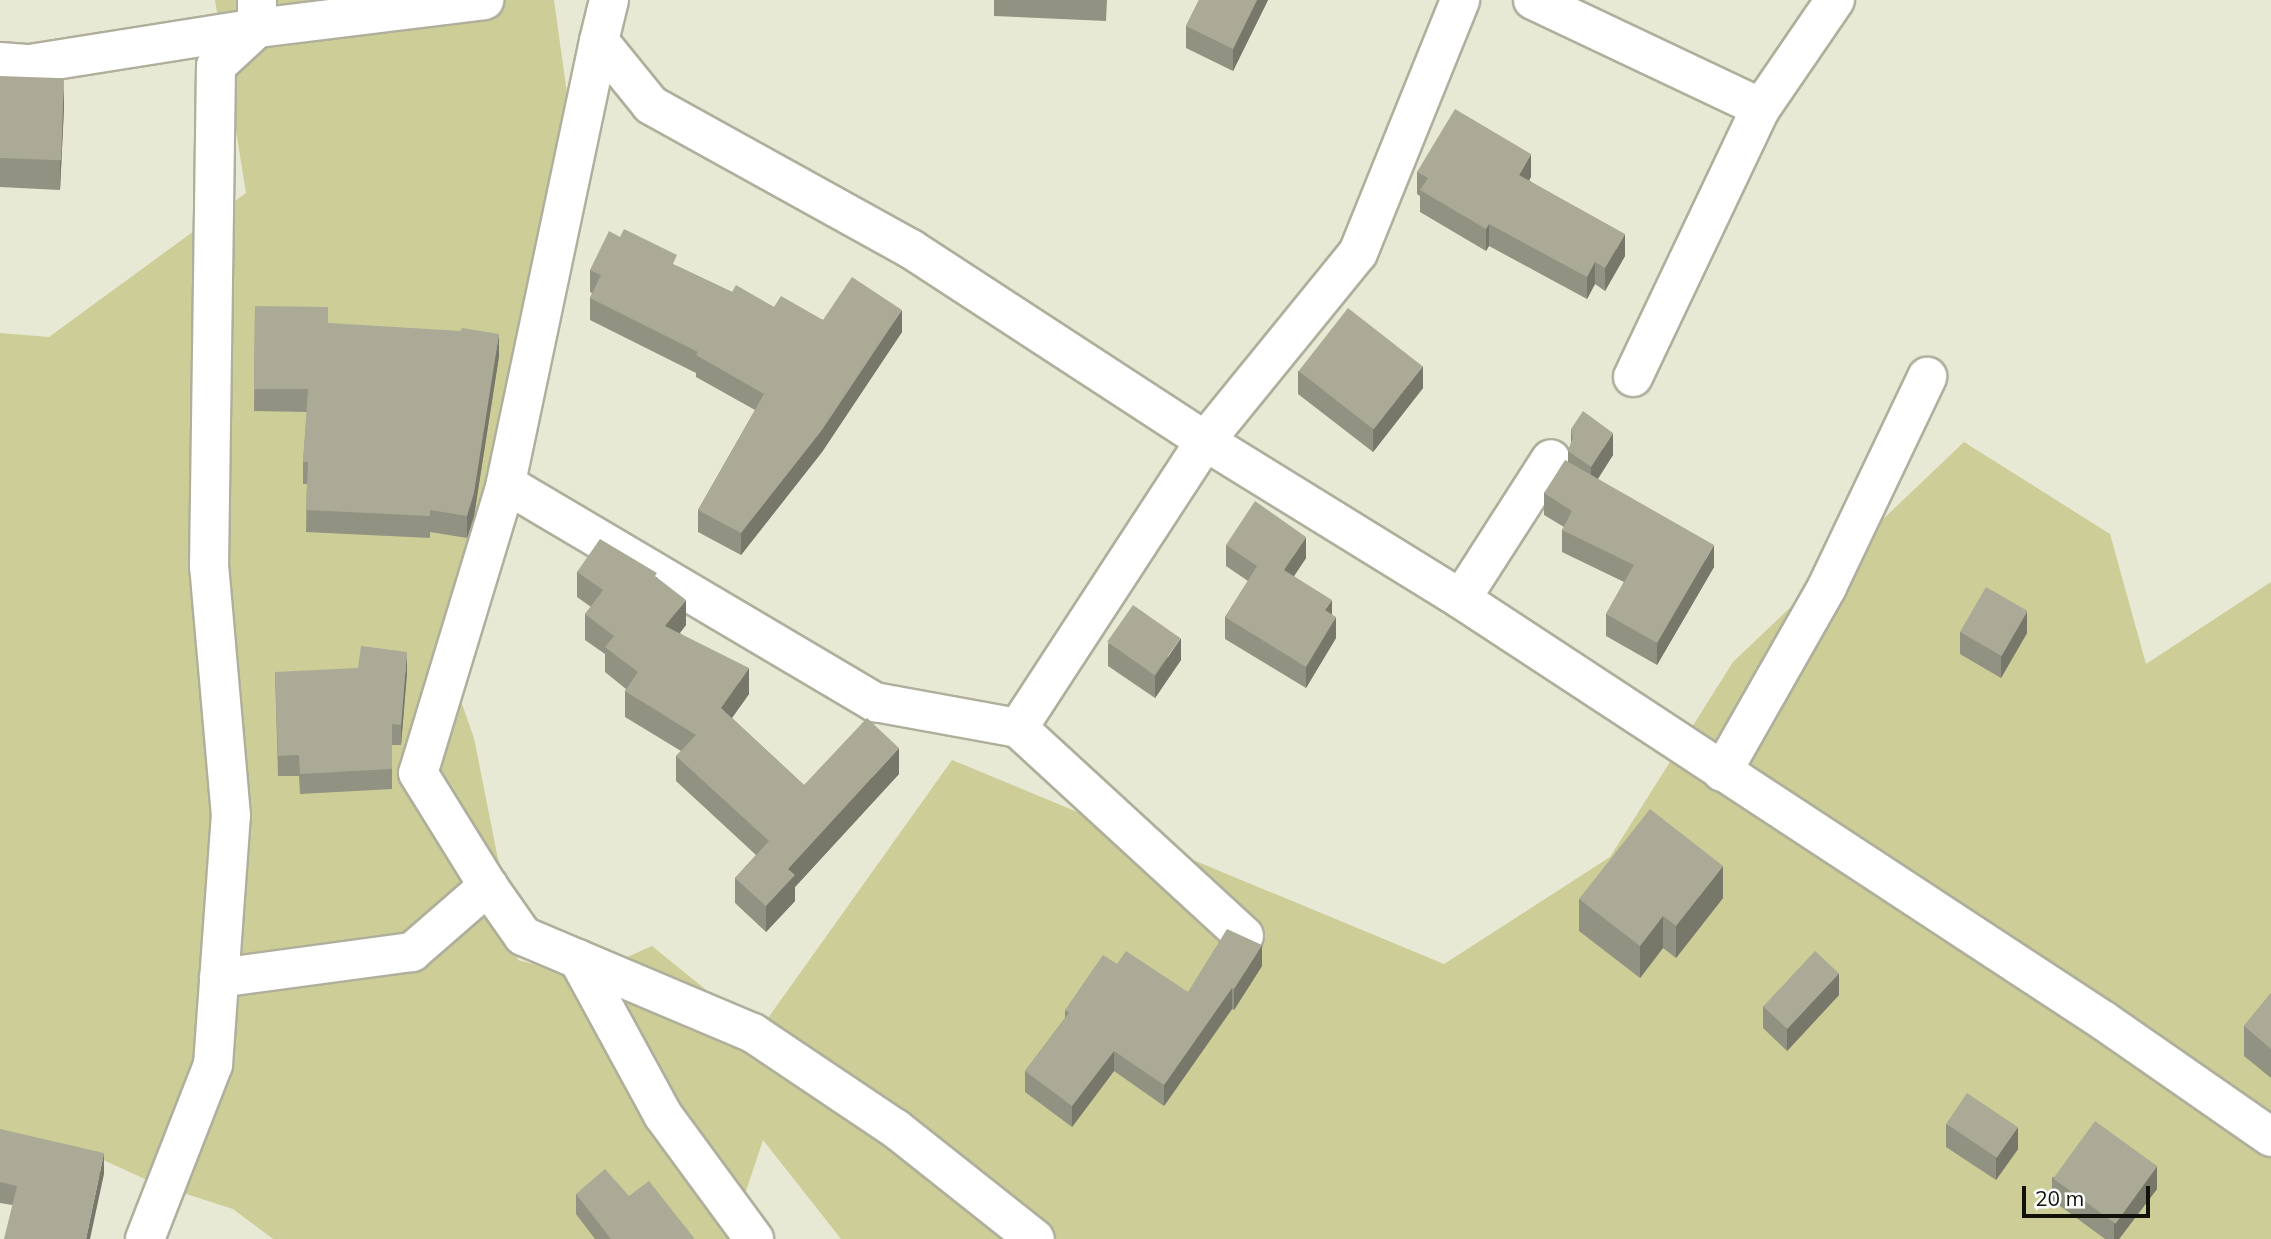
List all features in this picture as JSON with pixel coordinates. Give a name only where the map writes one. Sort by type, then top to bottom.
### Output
[{"type":"street","points":[[0,62],[30,64],[257,14],[484,0]]},
{"type":"street","points":[[609,0],[506,484],[418,773],[488,886],[523,936],[752,1033],[896,1129],[1035,1239]]},
{"type":"street","points":[[1018,728],[1205,441],[1358,253],[1460,0]]},
{"type":"street","points":[[1533,0],[1761,108]]},
{"type":"street","points":[[1633,377],[1761,108],[1835,0]]},
{"type":"street","points":[[145,1239],[213,1065],[231,816],[209,567],[216,66],[257,14]]},
{"type":"street","points":[[599,41],[651,105],[911,249],[1205,441],[1461,599],[2104,1021],[2271,1137]]},
{"type":"street","points":[[1722,772],[1827,587],[1927,377]]},
{"type":"street","points":[[1461,599],[1551,459]]},
{"type":"street","points":[[506,484],[875,702],[1018,728],[1244,936]]},
{"type":"street","points":[[219,978],[412,952],[488,886]]},
{"type":"street","points":[[578,959],[663,1115],[754,1239]]},
{"type":"green space","points":[[215,0],[554,0],[576,158],[499,461],[438,636],[474,738],[518,960],[582,977],[652,946],[758,1032],[952,760],[1444,964],[1610,857],[1733,662],[1964,442],[2110,534],[2146,664],[2271,582],[2271,1239],[841,1239],[763,1140],[730,1239],[273,1239],[233,1209],[158,1185],[88,1153],[0,1140],[0,333],[49,337],[246,193]]},
{"type":"building","points":[[1199,0],[1257,0],[1233,49],[1186,26]]},
{"type":"building","points":[[0,76],[64,78],[61,160],[0,158]]},
{"type":"building","points":[[1455,109],[1531,154],[1519,175],[1625,234],[1605,268],[1595,262],[1587,277],[1489,224],[1486,229],[1420,190],[1428,178],[1417,172]]},
{"type":"building","points":[[624,229],[677,255],[673,264],[732,292],[736,285],[774,307],[781,296],[823,320],[852,277],[902,310],[822,430],[741,533],[698,510],[764,394],[696,355],[698,352],[590,298],[601,275],[590,270],[609,231],[620,237]]},
{"type":"building","points":[[255,306],[328,307],[328,323],[461,331],[462,328],[499,334],[474,493],[467,516],[430,510],[430,516],[306,510],[308,462],[303,462],[308,389],[254,389]]},
{"type":"building","points":[[1348,308],[1423,366],[1374,430],[1299,371]]},
{"type":"building","points":[[1583,411],[1613,433],[1591,467],[1568,451],[1573,438],[1571,429]]},
{"type":"building","points":[[1565,460],[1714,545],[1657,643],[1606,614],[1634,565],[1562,530],[1572,511],[1544,493]]},
{"type":"building","points":[[1255,501],[1306,537],[1284,570],[1332,600],[1325,610],[1336,617],[1306,667],[1225,617],[1257,566],[1226,545]]},
{"type":"building","points":[[600,539],[657,573],[655,576],[686,600],[665,626],[749,668],[721,708],[804,785],[867,718],[899,748],[788,869],[795,875],[766,906],[735,878],[769,841],[676,756],[696,735],[625,691],[638,672],[605,647],[614,636],[585,614],[603,590],[577,572]]},
{"type":"building","points":[[1986,587],[2028,611],[2002,656],[1960,632]]},
{"type":"building","points":[[1133,605],[1181,638],[1155,675],[1107,642]]},
{"type":"building","points":[[361,646],[407,652],[401,725],[392,724],[392,769],[300,774],[299,755],[278,756],[275,672],[358,668]]},
{"type":"building","points":[[1650,809],[1723,866],[1676,926],[1663,916],[1640,946],[1579,899]]},
{"type":"building","points":[[1227,929],[1262,945],[1234,989],[1232,988],[1164,1085],[1114,1051],[1072,1106],[1025,1071],[1069,1013],[1065,1010],[1103,955],[1117,964],[1126,951],[1188,992]]},
{"type":"building","points":[[1815,951],[1839,974],[1787,1029],[1763,1007]]},
{"type":"building","points":[[2271,993],[2271,1049],[2244,1026]]},
{"type":"building","points":[[1967,1093],[2018,1127],[1997,1158],[1946,1124]]},
{"type":"building","points":[[2095,1121],[2157,1166],[2116,1224],[2053,1178]]},
{"type":"building","points":[[0,1129],[104,1153],[86,1239],[4,1239],[17,1186],[0,1182]]},
{"type":"building","points":[[605,1169],[629,1196],[649,1181],[694,1238],[611,1239],[576,1194]]}]
